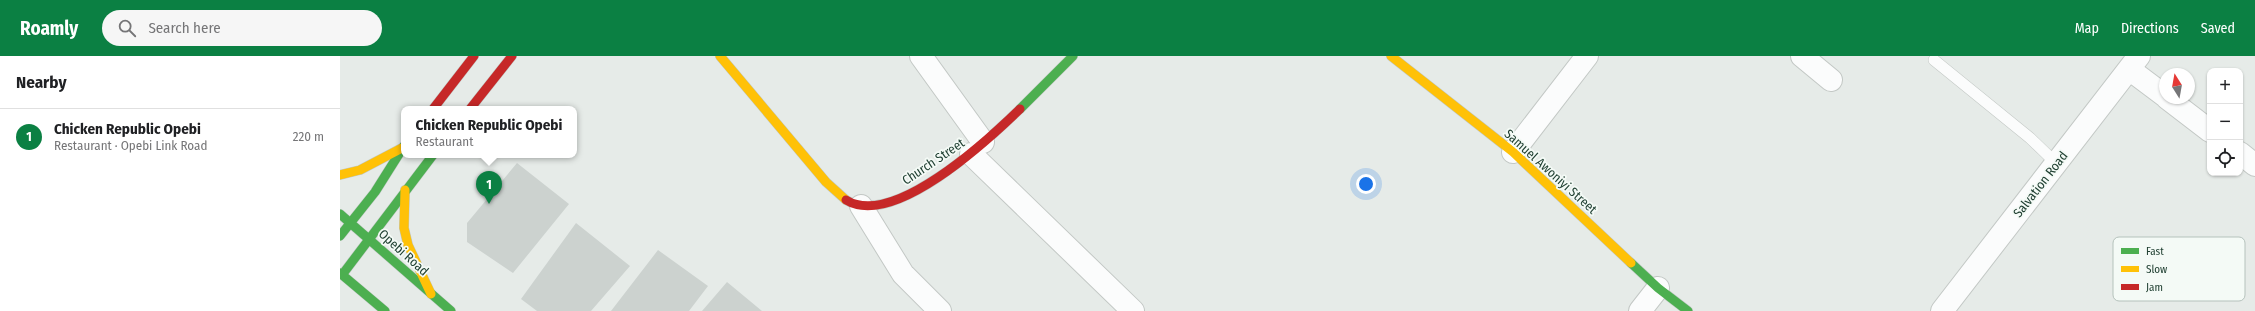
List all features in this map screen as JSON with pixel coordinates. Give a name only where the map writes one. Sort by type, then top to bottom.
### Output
[{"type":"street","points":[[435,106],[474,56]]},
{"type":"street","points":[[472,106],[512,56]]},
{"type":"street","points":[[720,56],[826,182],[844,198],[861,206],[903,274],[940,311]]},
{"type":"street","points":[[921,56],[977,148],[1133,311]]},
{"type":"street","name":"Church Street","points":[[861,206],[889,203],[921,188],[977,148],[1073,56]]},
{"type":"street","name":"Samuel Awoniyi Street","points":[[1391,56],[1513,152],[1658,288],[1688,311]]},
{"type":"street","points":[[1513,152],[1587,56]]},
{"type":"street","points":[[1802,56],[1831,80]]},
{"type":"street","points":[[2134,62],[2159,89]]},
{"type":"street","name":"Salvation Road","points":[[1942,311],[2134,62]]},
{"type":"street","points":[[2175,104],[2207,128]]},
{"type":"street","points":[[340,175],[360,170],[401,148]]},
{"type":"street","points":[[340,236],[352,223],[375,192],[401,150]]},
{"type":"street","points":[[2243,155],[2255,165]]},
{"type":"street","points":[[385,311],[341,275],[371,239],[405,190],[431,158]]},
{"type":"street","points":[[405,190],[404,228],[407,239],[431,294]]},
{"type":"street","name":"Opebi Road","points":[[340,214],[371,239],[451,311]]},
{"type":"street","points":[[1640,311],[1658,288]]},
{"type":"lane","points":[[1934,60],[2030,138],[2056,163]]},
{"type":"building","points":[[517,163],[569,204],[513,273],[467,242],[467,223]]},
{"type":"building","points":[[576,223],[630,266],[591,311],[537,311],[521,299]]},
{"type":"building","points":[[658,250],[708,286],[689,311],[611,311]]},
{"type":"building","points":[[727,282],[762,311],[702,311]]},
{"type":"traffic: fast","points":[[1020,109],[1073,56]]},
{"type":"traffic: fast","points":[[340,236],[375,192],[401,151]]},
{"type":"traffic: fast","points":[[342,275],[431,158]]},
{"type":"traffic: fast","points":[[340,214],[451,311]]},
{"type":"traffic: fast","points":[[1631,263],[1658,288],[1688,311]]},
{"type":"traffic: fast","points":[[340,273],[385,311]]},
{"type":"traffic: slow","points":[[720,56],[826,182],[846,200]]},
{"type":"traffic: slow","points":[[1391,56],[1513,152],[1631,263]]},
{"type":"traffic: slow","points":[[340,175],[360,170],[401,149]]},
{"type":"traffic: slow","points":[[405,190],[404,228],[408,245],[431,294]]},
{"type":"traffic: jam","points":[[435,106],[474,56]]},
{"type":"traffic: jam","points":[[472,106],[512,56]]},
{"type":"traffic: jam","points":[[846,200],[866,206],[889,202],[913,192],[939,177],[963,159],[1020,109]]},
{"type":"place","name":"Chicken Republic Opebi","points":[[489,204]]}]
